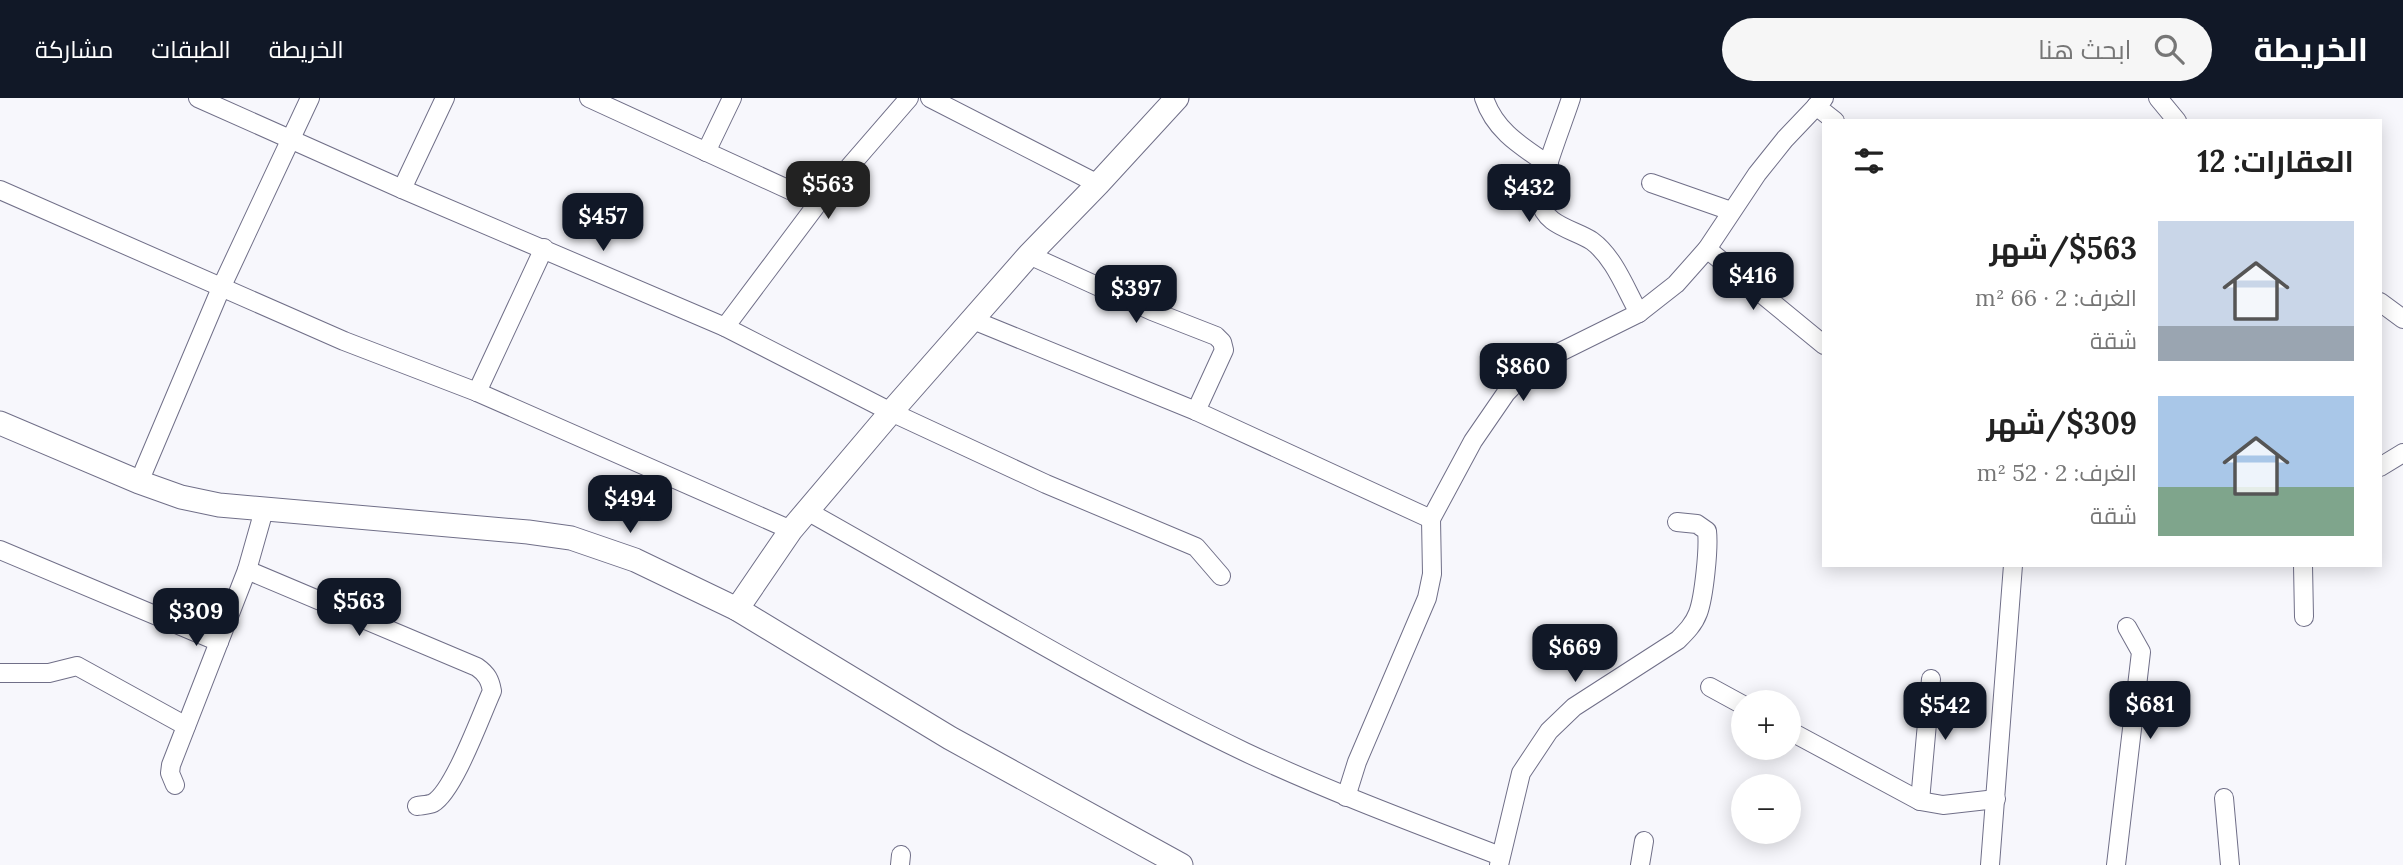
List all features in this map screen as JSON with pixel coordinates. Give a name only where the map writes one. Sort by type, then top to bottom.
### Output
[{"type":"street","points":[[198,98],[402,190],[725,327],[891,412],[1046,484],[1196,547],[1221,576]]},
{"type":"street","points":[[139,482],[221,288],[310,98]]},
{"type":"street","points":[[402,190],[446,98]]},
{"type":"street","points":[[590,98],[818,204]]},
{"type":"street","points":[[706,152],[732,98]]},
{"type":"street","points":[[725,327],[818,204],[909,98]]},
{"type":"street","points":[[930,98],[1098,184]]},
{"type":"street","points":[[737,609],[791,530],[891,412],[1028,255],[1177,98]]},
{"type":"street","points":[[1484,98],[1502,130],[1549,165]]},
{"type":"street","points":[[1572,98],[1540,194],[1542,209],[1553,221],[1591,240],[1604,252],[1639,313]]},
{"type":"street","points":[[2158,98],[2175,119]]},
{"type":"street","points":[[1346,797],[1357,762],[1427,598],[1432,573],[1431,519],[1473,441],[1506,393],[1532,366],[1639,313],[1676,284],[1706,249],[1757,174],[1820,102],[1833,119]]},
{"type":"street","points":[[1651,183],[1731,211]]},
{"type":"street","points":[[0,190],[344,341],[477,392],[791,530]]},
{"type":"street","points":[[477,392],[544,248]]},
{"type":"street","points":[[1706,249],[1822,343]]},
{"type":"street","points":[[1028,255],[1216,337],[1222,342],[1224,350],[1196,411]]},
{"type":"street","points":[[2382,303],[2403,319]]},
{"type":"street","points":[[973,320],[1196,411],[1431,519]]},
{"type":"street","points":[[0,423],[181,497],[264,510],[528,532],[571,538],[635,560],[737,609],[950,738],[1181,865]]},
{"type":"street","points":[[2382,466],[2403,453]]},
{"type":"street","points":[[175,785],[170,773],[171,765],[247,570],[264,510]]},
{"type":"street","points":[[807,511],[1153,705],[1245,752],[1500,861],[1521,773],[1549,731],[1574,707],[1678,640],[1690,628],[1698,614],[1708,537],[1703,526],[1677,522]]},
{"type":"street","points":[[0,550],[219,642]]},
{"type":"street","points":[[1990,865],[2013,567]]},
{"type":"street","points":[[2303,567],[2304,617]]},
{"type":"street","points":[[247,570],[477,667],[490,680],[492,691],[452,780],[442,795],[432,803],[417,806]]},
{"type":"street","points":[[2116,865],[2141,652],[2127,627]]},
{"type":"street","points":[[0,673],[50,673],[77,666],[186,726]]},
{"type":"street","points":[[1920,801],[1931,679]]},
{"type":"street","points":[[1710,687],[1731,698]]},
{"type":"street","points":[[1801,737],[1920,801],[1942,805],[1996,799]]},
{"type":"street","points":[[2224,798],[2230,865]]},
{"type":"street","points":[[1640,865],[1644,841]]}]
